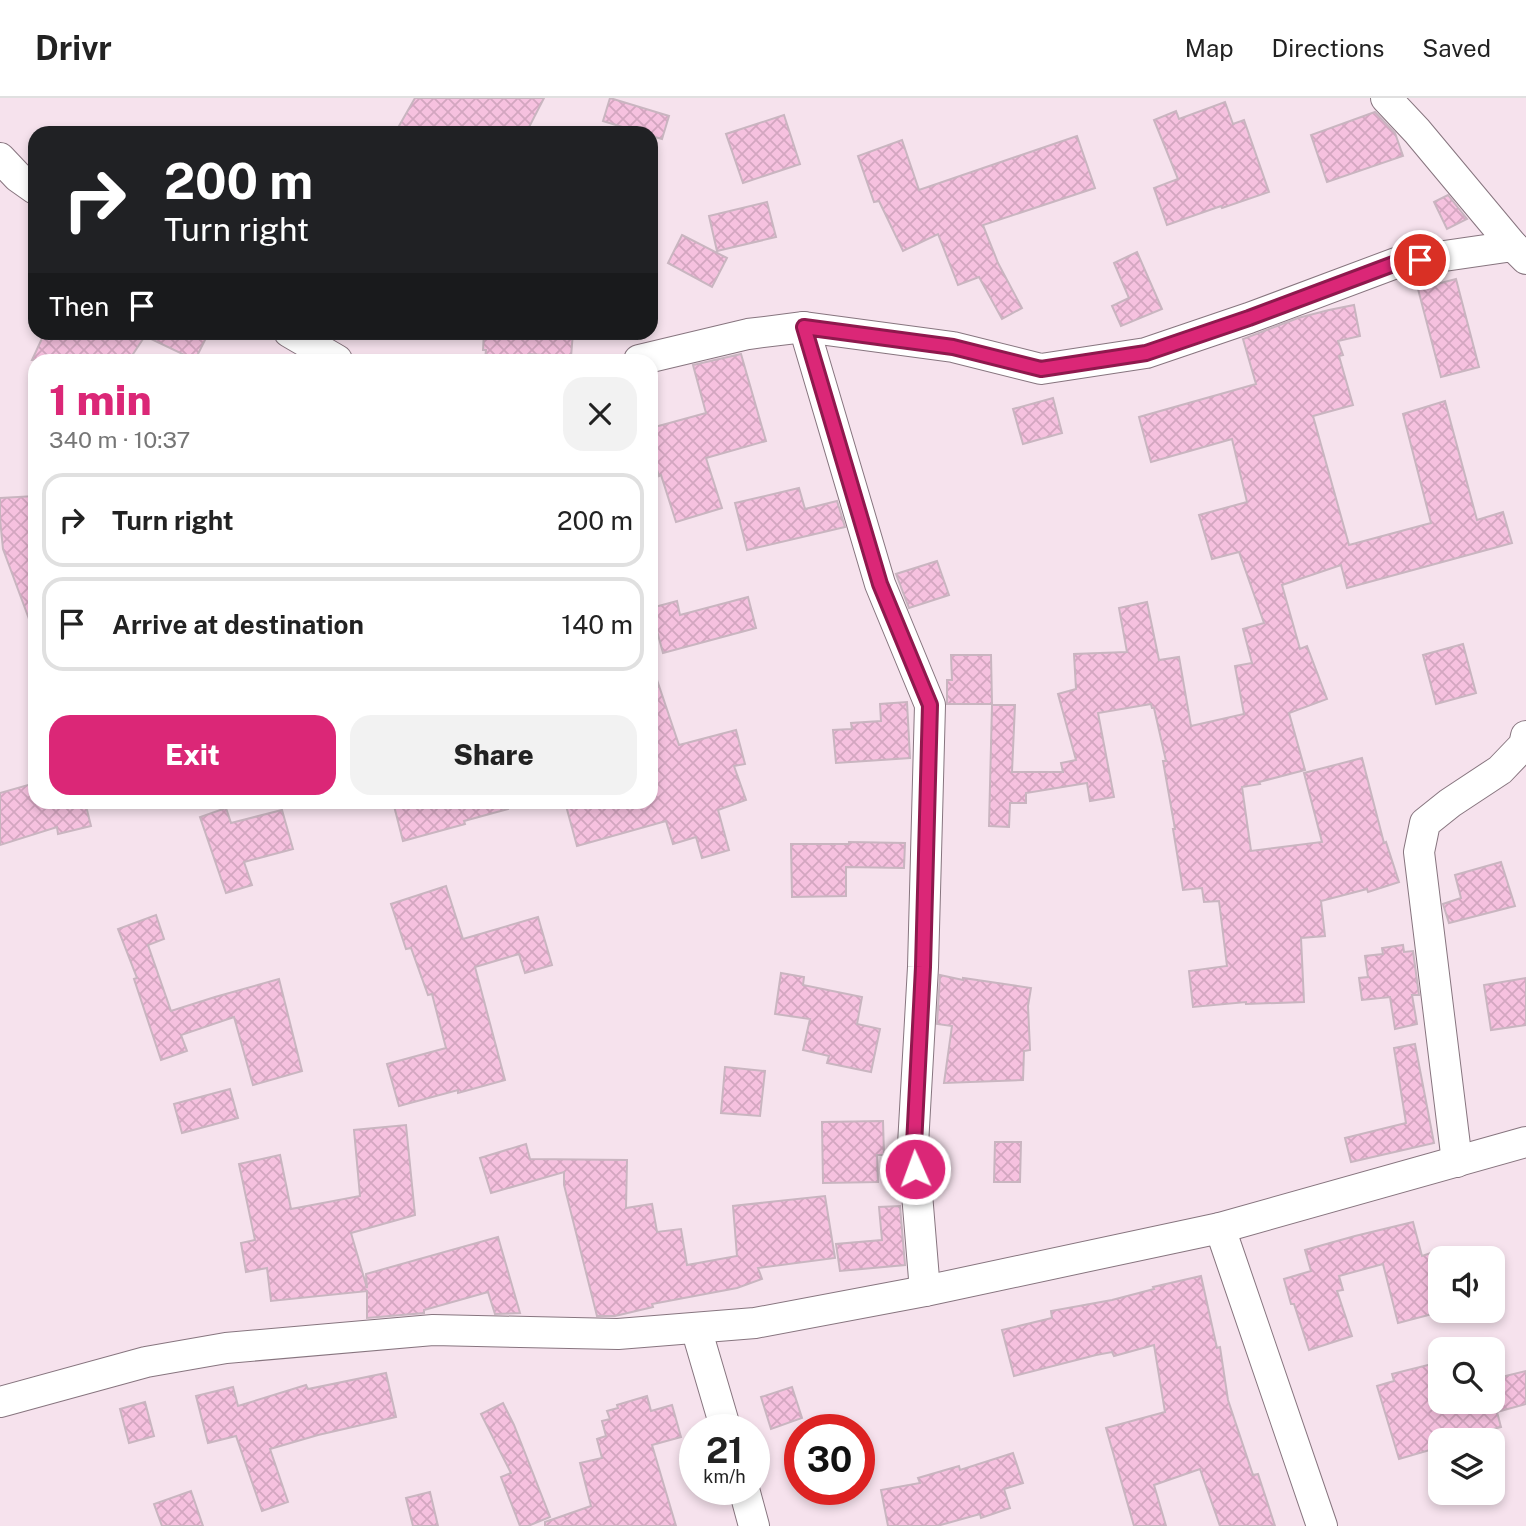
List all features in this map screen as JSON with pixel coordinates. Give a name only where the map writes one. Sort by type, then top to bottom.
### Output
[{"type":"street","points":[[1386,98],[1519,253]]},
{"type":"street","points":[[0,158],[28,184]]},
{"type":"street","points":[[658,355],[748,334],[804,327],[953,347],[1041,369],[1146,353],[1396,263],[1519,253]]},
{"type":"street","points":[[804,327],[880,584],[930,705],[923,967],[914,1145],[925,1291]]},
{"type":"street","points":[[303,340],[327,354]]},
{"type":"street","points":[[1457,1161],[1419,852],[1425,823],[1500,770],[1524,745],[1526,736]]},
{"type":"street","points":[[0,1402],[146,1362],[226,1348],[433,1330],[618,1334],[755,1323],[925,1291],[1220,1228],[1526,1142]]},
{"type":"street","points":[[1220,1228],[1322,1526]]},
{"type":"street","points":[[696,1328],[721,1414]]},
{"type":"street","points":[[748,1505],[754,1526]]},
{"type":"building","points":[[415,98],[544,98],[530,126],[399,126]]},
{"type":"building","points":[[610,98],[669,116],[662,139],[658,138],[658,126],[619,126],[603,121]]},
{"type":"building","points":[[1225,102],[1233,124],[1244,120],[1269,192],[1167,225],[1154,188],[1178,179],[1154,120],[1176,111],[1179,119]]},
{"type":"building","points":[[1375,112],[1395,133],[1403,156],[1327,182],[1311,135]]},
{"type":"building","points":[[784,115],[800,164],[743,183],[726,134]]},
{"type":"building","points":[[1077,136],[1095,188],[983,225],[998,263],[1022,308],[1002,319],[979,277],[958,285],[938,234],[903,251],[879,201],[874,202],[858,156],[902,140],[919,190]]},
{"type":"building","points":[[1448,195],[1467,219],[1447,229],[1434,202]]},
{"type":"building","points":[[767,202],[776,237],[717,251],[709,216]]},
{"type":"building","points":[[682,235],[727,258],[712,287],[668,263]]},
{"type":"building","points":[[1137,252],[1162,309],[1121,326],[1112,306],[1129,298],[1114,263]]},
{"type":"building","points":[[1456,279],[1479,367],[1441,377],[1418,289]]},
{"type":"building","points":[[1354,305],[1360,336],[1338,341],[1343,355],[1339,356],[1353,405],[1313,416],[1349,545],[1431,523],[1403,414],[1445,401],[1477,520],[1503,512],[1512,543],[1347,588],[1341,565],[1282,585],[1300,649],[1307,646],[1327,699],[1289,713],[1305,770],[1242,787],[1251,851],[1322,842],[1304,773],[1362,758],[1384,843],[1386,842],[1399,882],[1368,892],[1367,889],[1321,901],[1325,936],[1301,938],[1304,1002],[1246,1002],[1193,1007],[1189,971],[1227,966],[1219,901],[1204,902],[1202,888],[1183,890],[1163,761],[1166,761],[1154,708],[1151,704],[1098,713],[1114,797],[1090,801],[1087,783],[1026,793],[1026,803],[1010,803],[1009,827],[989,826],[992,705],[1015,705],[1012,772],[1063,772],[1061,763],[1076,760],[1058,694],[1076,689],[1074,654],[1127,652],[1119,608],[1147,602],[1159,660],[1179,657],[1191,726],[1244,714],[1235,666],[1252,663],[1243,629],[1264,623],[1239,552],[1212,559],[1199,515],[1247,502],[1232,439],[1151,462],[1139,417],[1256,384],[1243,339],[1298,318]]},
{"type":"building","points":[[41,340],[142,340],[133,354],[35,354]]},
{"type":"building","points":[[153,340],[205,340],[198,354],[182,354]]},
{"type":"building","points":[[484,340],[572,340],[571,354],[486,354],[486,350],[483,350]]},
{"type":"building","points":[[741,354],[766,441],[706,458],[722,508],[676,522],[658,473],[658,426],[706,413],[693,365]]},
{"type":"building","points":[[1053,398],[1062,433],[1023,444],[1013,409]]},
{"type":"building","points":[[799,488],[805,509],[837,501],[845,527],[747,550],[735,503]]},
{"type":"building","points":[[28,496],[28,616],[3,549],[0,498]]},
{"type":"building","points":[[937,561],[949,595],[909,608],[896,574]]},
{"type":"building","points":[[748,597],[756,628],[663,653],[658,635],[658,606],[677,601],[680,615]]},
{"type":"building","points":[[1463,644],[1476,693],[1436,704],[1423,655]]},
{"type":"building","points":[[951,655],[991,655],[992,704],[947,704],[947,680],[952,680]]},
{"type":"building","points":[[658,683],[679,745],[736,730],[745,764],[734,766],[746,800],[718,810],[729,850],[702,858],[696,837],[673,844],[666,821],[577,846],[567,809],[658,809]]},
{"type":"building","points":[[907,702],[910,758],[836,763],[833,730],[852,729],[851,723],[881,721],[880,704]]},
{"type":"building","points":[[28,785],[28,809],[87,809],[91,826],[58,834],[57,827],[0,845],[0,793]]},
{"type":"building","points":[[226,809],[231,823],[282,810],[293,849],[244,862],[252,885],[226,893],[200,817]]},
{"type":"building","points":[[395,809],[508,809],[464,821],[465,824],[403,841]]},
{"type":"building","points":[[905,843],[904,868],[846,867],[846,896],[792,897],[791,844]]},
{"type":"building","points":[[1501,862],[1515,906],[1449,923],[1443,904],[1461,898],[1455,875]]},
{"type":"building","points":[[446,886],[463,939],[538,917],[552,965],[525,973],[519,954],[475,967],[505,1080],[399,1106],[387,1064],[446,1048],[432,994],[428,995],[411,948],[406,949],[391,904]]},
{"type":"building","points":[[156,915],[164,939],[148,945],[171,1011],[279,979],[302,1071],[253,1085],[234,1017],[181,1035],[187,1051],[161,1060],[134,979],[137,978],[118,929]]},
{"type":"building","points":[[1403,945],[1404,952],[1413,951],[1419,995],[1412,995],[1417,1024],[1395,1029],[1390,997],[1362,1000],[1359,978],[1368,977],[1365,956],[1383,954],[1382,948]]},
{"type":"building","points":[[781,973],[804,977],[803,985],[862,997],[857,1024],[880,1029],[871,1072],[827,1063],[829,1056],[803,1050],[810,1019],[775,1014]]},
{"type":"building","points":[[940,975],[1031,988],[1028,1006],[1030,1050],[1024,1051],[1023,1080],[944,1083],[952,1026],[937,1024]]},
{"type":"building","points":[[1526,978],[1526,1025],[1491,1030],[1484,985]]},
{"type":"building","points":[[1415,1044],[1434,1143],[1351,1162],[1345,1138],[1406,1123],[1394,1048]]},
{"type":"building","points":[[725,1067],[765,1071],[760,1116],[721,1113]]},
{"type":"building","points":[[230,1089],[238,1118],[182,1133],[174,1104]]},
{"type":"building","points":[[883,1121],[884,1155],[877,1155],[878,1182],[823,1183],[822,1122]]},
{"type":"building","points":[[406,1125],[415,1215],[351,1233],[367,1288],[366,1274],[498,1237],[520,1313],[495,1314],[488,1292],[424,1310],[424,1313],[367,1318],[367,1291],[271,1301],[267,1268],[246,1272],[241,1243],[255,1240],[239,1164],[280,1155],[291,1209],[360,1196],[354,1130]]},
{"type":"building","points":[[995,1142],[1021,1142],[1020,1182],[994,1182]]},
{"type":"building","points":[[526,1144],[530,1159],[627,1160],[626,1208],[652,1204],[657,1232],[681,1229],[687,1265],[737,1256],[733,1206],[825,1196],[835,1258],[758,1268],[762,1279],[737,1288],[652,1304],[653,1307],[615,1316],[597,1316],[564,1185],[564,1172],[491,1193],[480,1158]]},
{"type":"building","points":[[900,1206],[905,1265],[840,1271],[836,1244],[882,1240],[879,1207]]},
{"type":"building","points":[[1413,1222],[1422,1256],[1428,1254],[1428,1315],[1398,1323],[1383,1264],[1339,1276],[1343,1290],[1337,1291],[1352,1336],[1309,1350],[1284,1279],[1311,1271],[1305,1250]]},
{"type":"building","points":[[1201,1276],[1217,1348],[1220,1347],[1228,1400],[1253,1475],[1258,1474],[1275,1526],[1220,1526],[1200,1469],[1154,1485],[1166,1526],[1134,1526],[1106,1428],[1165,1412],[1154,1345],[1114,1356],[1112,1352],[1096,1355],[1014,1376],[1002,1330],[1052,1318],[1051,1311],[1112,1300]]},
{"type":"building","points":[[1428,1365],[1428,1414],[1498,1414],[1501,1427],[1428,1428],[1428,1451],[1399,1459],[1377,1386],[1394,1381],[1392,1374]]},
{"type":"building","points":[[1526,1371],[1526,1404],[1505,1410],[1505,1376]]},
{"type":"building","points":[[386,1373],[396,1417],[270,1449],[288,1502],[262,1511],[236,1436],[208,1443],[196,1396],[233,1387],[238,1406],[306,1385],[308,1389]]},
{"type":"building","points":[[792,1387],[801,1414],[784,1414],[784,1424],[771,1429],[770,1414],[766,1414],[761,1397]]},
{"type":"building","points":[[647,1396],[651,1411],[672,1405],[679,1438],[652,1445],[676,1526],[545,1526],[545,1522],[591,1506],[580,1463],[602,1458],[597,1439],[606,1436],[602,1421],[610,1419],[607,1411],[618,1408],[617,1405]]},
{"type":"building","points":[[145,1402],[154,1436],[129,1443],[120,1409]]},
{"type":"building","points":[[503,1403],[550,1517],[528,1526],[520,1526],[501,1477],[511,1473],[481,1414]]},
{"type":"building","points":[[1013,1453],[1023,1483],[1004,1489],[1010,1508],[981,1518],[980,1514],[937,1526],[888,1526],[881,1490],[920,1483],[918,1478],[959,1466],[960,1470]]},
{"type":"building","points":[[191,1491],[203,1526],[162,1526],[154,1504]]},
{"type":"building","points":[[430,1492],[438,1526],[413,1526],[406,1498]]},
{"type":"route","points":[[915,1169],[930,705],[880,584],[804,327],[953,347],[1041,369],[1146,353],[1396,263],[1420,260]]}]
